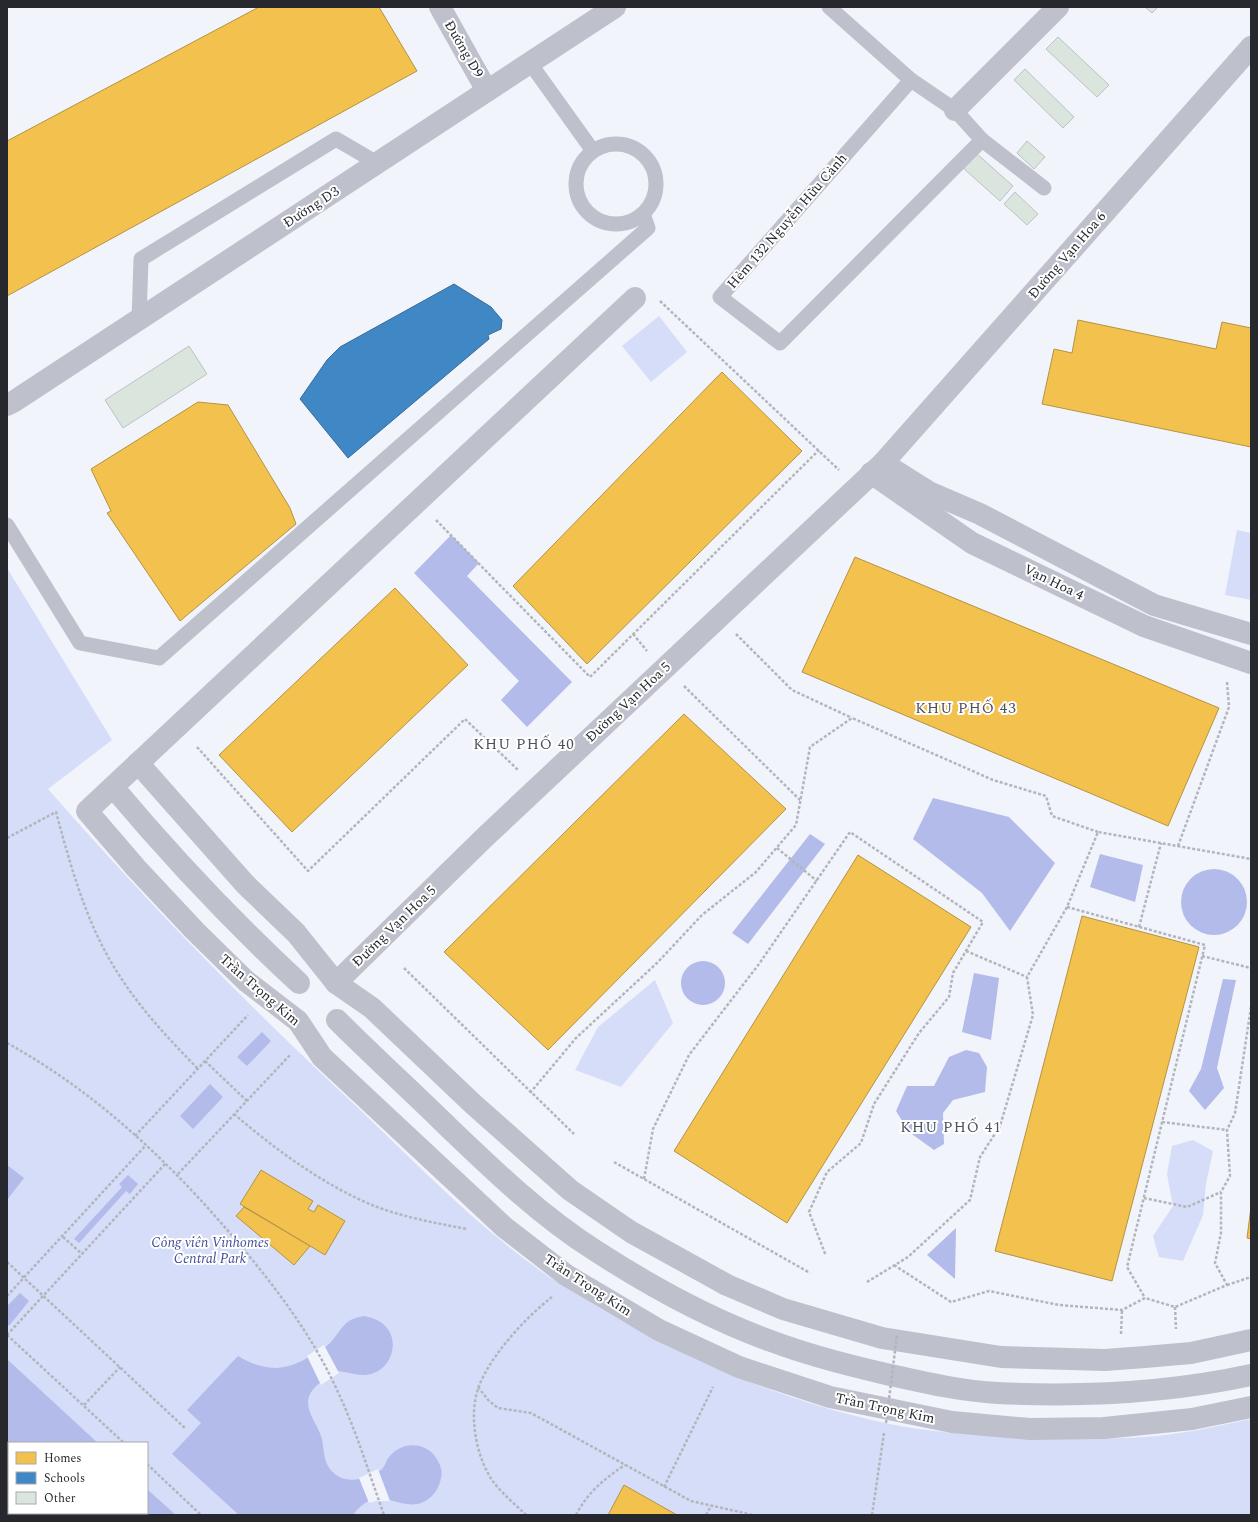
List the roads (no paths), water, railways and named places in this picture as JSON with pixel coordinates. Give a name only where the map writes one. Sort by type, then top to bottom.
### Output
[{"type":"street","name":"Đường D9","points":[[440,7],[487,91]]},
{"type":"street","points":[[955,110],[1055,8]]},
{"type":"street","name":"Đường D3","points":[[7,405],[530,63],[605,10]]},
{"type":"street","name":"Đường Vạn Hoa 6","points":[[877,468],[1251,47]]},
{"type":"street","points":[[299,983],[229,916],[167,850],[113,787],[635,298]]},
{"type":"street","name":"Vạn Hoa 4","points":[[877,468],[980,514],[1154,605],[1251,634]]},
{"type":"street","name":"Vạn Hoa 4","points":[[877,468],[972,543],[1144,626],[1251,663]]},
{"type":"street","name":"Đường Vạn Hoa 5","points":[[336,983],[484,838],[877,468]]},
{"type":"street","points":[[138,763],[245,884],[296,933],[336,983],[343,997],[344,1005],[337,1020],[330,1026],[314,1029],[305,1026],[298,1021],[293,1014],[291,998],[299,983],[306,978],[314,976],[322,976],[336,983],[372,1008],[473,1104],[570,1190],[630,1232],[727,1285],[783,1309],[882,1338],[1002,1357],[1105,1360],[1191,1353],[1251,1340]]},
{"type":"street","name":"Trần Trọng Kim","points":[[113,787],[87,811],[136,868],[195,931],[246,982],[298,1021],[322,1058],[504,1227],[566,1275],[659,1330],[739,1367],[830,1397],[896,1412],[952,1422],[1030,1429],[1104,1428],[1192,1419],[1251,1407]]},
{"type":"street","points":[[337,1020],[498,1174],[589,1246],[644,1280],[704,1312],[770,1341],[843,1364],[928,1384],[996,1393],[1072,1394],[1141,1392],[1221,1382],[1251,1375]]},
{"type":"lane","points":[[829,7],[911,80],[955,110],[982,140],[1044,188]]},
{"type":"lane","points":[[530,63],[593,151]]},
{"type":"lane","name":"Hẻm 132 Nguyễn Hữu Cảnh","points":[[911,80],[720,297],[780,343],[982,140]]},
{"type":"lane","points":[[139,320],[141,259],[336,139],[377,163]]},
{"type":"lane","points":[[619,144],[632,147],[643,154],[652,165],[656,178],[656,191],[651,204],[643,214],[632,221],[619,224],[606,223],[594,218],[585,209],[579,198],[576,184],[578,172],[584,160],[593,151],[605,145],[619,144]]},
{"type":"lane","points":[[7,526],[80,643],[159,658],[648,228],[643,214]]},
{"type":"water","points":[[451,535],[479,563],[467,576],[572,682],[527,727],[501,700],[519,681],[414,573]]},
{"type":"water","points":[[933,798],[1009,817],[1055,863],[1010,931],[982,893],[913,839]]},
{"type":"water","points":[[810,834],[825,844],[748,944],[732,933]]},
{"type":"water","points":[[1100,854],[1143,865],[1135,902],[1090,887]]},
{"type":"water","points":[[1214,869],[1226,872],[1237,879],[1244,890],[1247,902],[1244,914],[1237,925],[1226,932],[1214,935],[1202,932],[1191,925],[1184,914],[1181,902],[1184,890],[1191,879],[1202,872]]},
{"type":"water","points":[[703,961],[715,965],[721,971],[725,983],[721,995],[715,1001],[703,1005],[691,1001],[685,995],[681,983],[685,971],[691,965]]},
{"type":"water","points":[[974,973],[999,978],[991,1040],[962,1032]]},
{"type":"water","points":[[1223,979],[1236,980],[1217,1068],[1224,1088],[1205,1110],[1189,1091],[1201,1069]]},
{"type":"water","points":[[262,1032],[271,1041],[247,1066],[237,1057]]},
{"type":"water","points":[[966,1050],[979,1053],[987,1067],[985,1092],[953,1100],[943,1113],[944,1144],[934,1150],[909,1132],[896,1111],[907,1086],[934,1086],[949,1057]]},
{"type":"water","points":[[210,1084],[223,1097],[193,1129],[180,1116]]},
{"type":"water","points":[[7,1165],[24,1178],[7,1200]]},
{"type":"water","points":[[128,1175],[138,1184],[130,1194],[126,1191],[79,1243],[74,1239],[122,1187],[119,1184]]},
{"type":"water","points":[[956,1228],[955,1279],[927,1255]]},
{"type":"water","points":[[20,1293],[29,1301],[9,1326],[7,1323],[7,1306]]},
{"type":"water","points":[[364,1316],[376,1320],[386,1327],[390,1333],[393,1347],[388,1361],[384,1367],[378,1371],[363,1375],[338,1371],[324,1380],[311,1392],[308,1403],[309,1408],[311,1416],[321,1436],[326,1463],[339,1477],[353,1480],[360,1479],[381,1470],[389,1457],[403,1447],[414,1445],[425,1448],[435,1456],[442,1471],[437,1489],[430,1498],[414,1504],[377,1499],[363,1504],[353,1515],[239,1515],[172,1454],[201,1423],[187,1410],[238,1356],[257,1365],[266,1367],[275,1368],[293,1365],[328,1345],[347,1322],[357,1317]]},
{"type":"water","points":[[7,1359],[97,1442],[8,1442],[8,1514],[148,1514],[148,1490],[176,1515],[7,1515]]},
{"type":"district","name":"KHU PHỐ 43","points":[[966,708]]},
{"type":"district","name":"KHU PHỐ 40","points":[[524,744]]},
{"type":"district","name":"KHU PHỐ 41","points":[[951,1127]]},
{"type":"park label","name":"Công viên Vinhomes Central Park","points":[[210,1250]]}]
